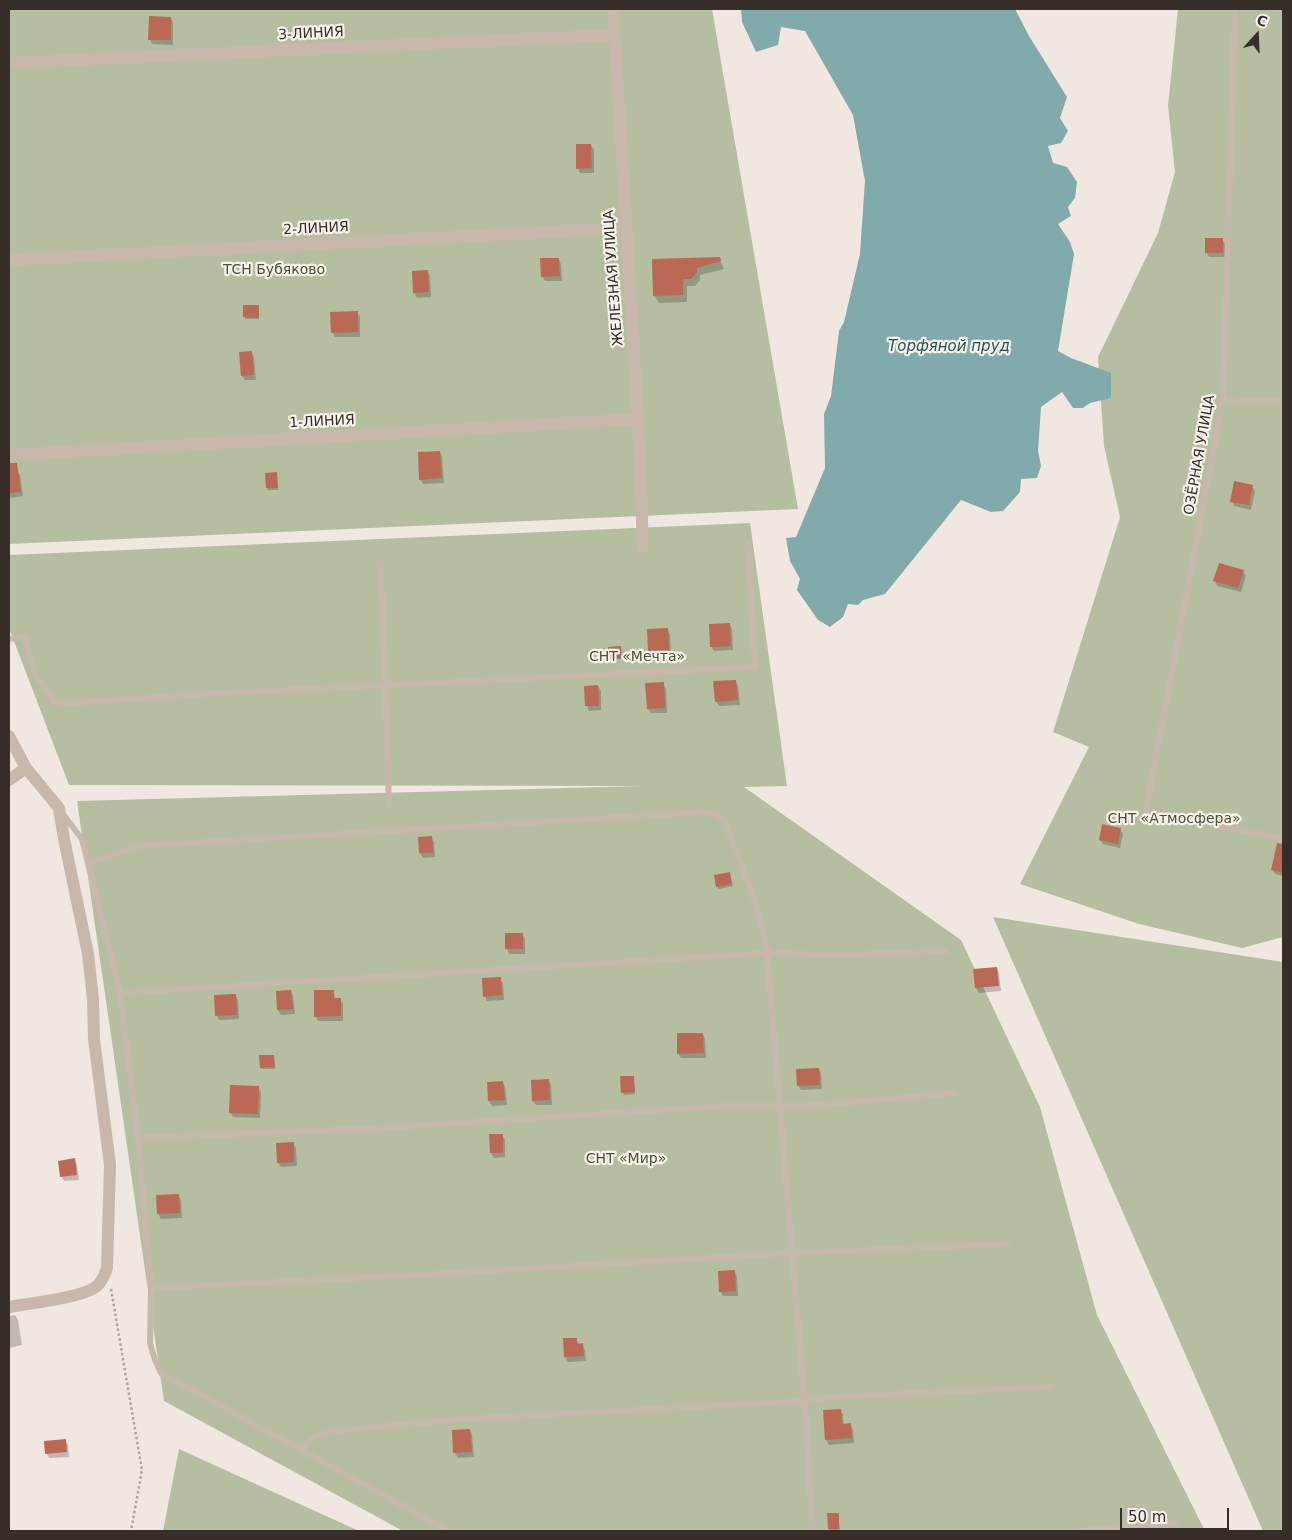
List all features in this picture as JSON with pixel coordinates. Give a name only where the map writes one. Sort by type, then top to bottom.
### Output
[{"type":"street","name":"ЖЕЛЕЗНАЯ УЛИЦА","points":[[613,9],[638,419],[643,546]]},
{"type":"street","name":"3-ЛИНИЯ","points":[[9,63],[614,35]]},
{"type":"street","name":"2-ЛИНИЯ","points":[[9,260],[626,228]]},
{"type":"street","name":"1-ЛИНИЯ","points":[[9,456],[638,419]]},
{"type":"street","points":[[9,736],[26,768],[59,808],[88,954],[93,999],[94,1039],[110,1165],[107,1268],[98,1286],[89,1292],[69,1297],[9,1307]]},
{"type":"street","points":[[9,780],[26,768]]},
{"type":"lane","name":"ОЗЁРНАЯ УЛИЦА","points":[[1235,9],[1223,400],[1146,810],[1283,839]]},
{"type":"lane","points":[[1223,400],[1283,401]]},
{"type":"lane","points":[[9,639],[25,637],[34,672],[56,704],[205,694],[756,667],[748,544]]},
{"type":"lane","points":[[380,563],[385,655],[389,805]]},
{"type":"lane","points":[[59,808],[82,839],[120,993],[138,1138],[151,1288],[150,1343],[161,1372],[449,1531]]},
{"type":"lane","points":[[88,863],[138,846],[706,812],[718,815],[725,822],[764,928],[804,1401],[812,1531]]},
{"type":"lane","points":[[120,993],[767,953],[840,955],[946,951]]},
{"type":"lane","points":[[138,1138],[382,1128],[724,1106],[808,1106],[954,1093]]},
{"type":"lane","points":[[151,1288],[418,1275],[791,1253],[1008,1244]]},
{"type":"lane","points":[[301,1449],[314,1437],[334,1430],[464,1419],[804,1401],[829,1397],[1050,1387]]},
{"type":"lane","points":[[1076,1531],[1175,1523]]},
{"type":"path","points":[[107,1268],[142,1470],[131,1531]]},
{"type":"green space","name":"ТСН Бубяково","points":[[9,9],[712,9],[798,509],[9,544]]},
{"type":"green space","name":"СНТ «Атмосфера»","points":[[1178,9],[1283,9],[1283,937],[1242,948],[1139,924],[1020,884],[1089,747],[1053,732],[1120,517],[1104,446],[1098,357],[1158,233],[1175,172],[1168,106]]},
{"type":"green space","name":"СНТ «Мир»","points":[[750,523],[787,786],[744,787],[961,940],[1040,1107],[1097,1315],[1205,1531],[403,1531],[164,1401],[77,801],[642,786],[69,785],[9,628],[9,555]]},
{"type":"green space","points":[[993,917],[1283,962],[1283,1531],[1263,1531]]},
{"type":"green space","points":[[179,1449],[359,1531],[163,1531]]},
{"type":"water","name":"Торфяной пруд","points":[[741,9],[1015,9],[1029,36],[1067,97],[1060,118],[1068,131],[1061,143],[1048,146],[1053,163],[1067,167],[1077,182],[1075,198],[1068,207],[1071,216],[1058,224],[1070,242],[1074,254],[1058,351],[1111,373],[1111,398],[1090,403],[1083,408],[1073,408],[1062,392],[1041,407],[1038,451],[1041,466],[1037,478],[1021,479],[1020,492],[1003,511],[991,512],[961,500],[885,594],[863,600],[858,605],[848,604],[843,617],[830,627],[818,620],[797,590],[800,579],[790,561],[786,538],[796,537],[825,468],[824,414],[831,396],[839,331],[844,322],[860,254],[865,181],[853,115],[805,31],[781,27],[778,45],[756,52],[742,22]]},
{"type":"building","points":[[149,16],[171,17],[171,40],[148,40]]},
{"type":"building","points":[[576,144],[591,144],[592,168],[576,169]]},
{"type":"building","points":[[1205,238],[1223,238],[1223,253],[1205,253]]},
{"type":"building","points":[[720,257],[721,261],[697,268],[697,272],[691,279],[683,279],[683,295],[653,296],[652,259]]},
{"type":"building","points":[[540,258],[559,258],[560,276],[541,277]]},
{"type":"building","points":[[428,270],[429,292],[413,293],[412,271]]},
{"type":"building","points":[[243,305],[259,305],[259,318],[243,317]]},
{"type":"building","points":[[358,311],[358,332],[331,333],[330,312]]},
{"type":"building","points":[[252,351],[254,375],[241,376],[239,352]]},
{"type":"building","points":[[440,451],[442,478],[419,480],[418,452]]},
{"type":"building","points":[[9,463],[17,463],[21,492],[9,493]]},
{"type":"building","points":[[277,472],[278,488],[266,488],[265,473]]},
{"type":"building","points":[[1234,481],[1253,485],[1249,505],[1230,502]]},
{"type":"building","points":[[1219,563],[1244,570],[1238,588],[1213,581]]},
{"type":"building","points":[[730,623],[731,646],[710,647],[709,624]]},
{"type":"building","points":[[668,628],[669,651],[648,652],[647,629]]},
{"type":"building","points":[[621,646],[622,658],[608,659],[608,647]]},
{"type":"building","points":[[736,680],[738,700],[715,702],[713,681]]},
{"type":"building","points":[[664,682],[665,708],[647,709],[645,683]]},
{"type":"building","points":[[598,685],[599,706],[585,706],[584,686]]},
{"type":"building","points":[[1102,824],[1121,828],[1118,844],[1099,840]]},
{"type":"building","points":[[432,836],[433,853],[419,853],[418,837]]},
{"type":"building","points":[[1277,843],[1283,844],[1283,872],[1271,870]]},
{"type":"building","points":[[730,872],[732,884],[716,887],[714,875]]},
{"type":"building","points":[[505,933],[523,933],[523,949],[505,949]]},
{"type":"building","points":[[997,967],[999,986],[975,988],[973,969]]},
{"type":"building","points":[[501,977],[502,995],[483,997],[482,978]]},
{"type":"building","points":[[291,990],[293,1009],[277,1010],[276,991]]},
{"type":"building","points":[[314,990],[334,990],[334,998],[341,998],[341,1016],[314,1017]]},
{"type":"building","points":[[236,994],[237,1015],[215,1016],[214,995]]},
{"type":"building","points":[[677,1033],[703,1033],[704,1053],[677,1054]]},
{"type":"building","points":[[259,1055],[274,1055],[275,1067],[260,1068]]},
{"type":"building","points":[[819,1068],[820,1085],[797,1086],[796,1069]]},
{"type":"building","points":[[620,1076],[634,1076],[635,1092],[621,1093]]},
{"type":"building","points":[[549,1079],[550,1100],[532,1101],[531,1080]]},
{"type":"building","points":[[503,1081],[505,1100],[488,1101],[487,1082]]},
{"type":"building","points":[[230,1085],[259,1086],[258,1114],[229,1113]]},
{"type":"building","points":[[489,1134],[503,1134],[503,1153],[490,1153]]},
{"type":"building","points":[[294,1142],[294,1162],[277,1163],[276,1143]]},
{"type":"building","points":[[75,1158],[77,1175],[60,1177],[58,1161]]},
{"type":"building","points":[[179,1194],[180,1213],[157,1214],[156,1195]]},
{"type":"building","points":[[735,1270],[736,1291],[719,1292],[718,1271]]},
{"type":"building","points":[[563,1338],[577,1338],[577,1344],[583,1343],[584,1356],[564,1357]]},
{"type":"building","points":[[841,1409],[842,1424],[851,1423],[852,1438],[825,1440],[823,1410]]},
{"type":"building","points":[[470,1429],[472,1452],[453,1453],[452,1430]]},
{"type":"building","points":[[66,1439],[67,1452],[45,1454],[44,1441]]},
{"type":"building","points":[[827,1513],[839,1513],[839,1529],[828,1529]]},
{"type":"park label","name":"СНТ «Мечта»","points":[[637,657]]}]
